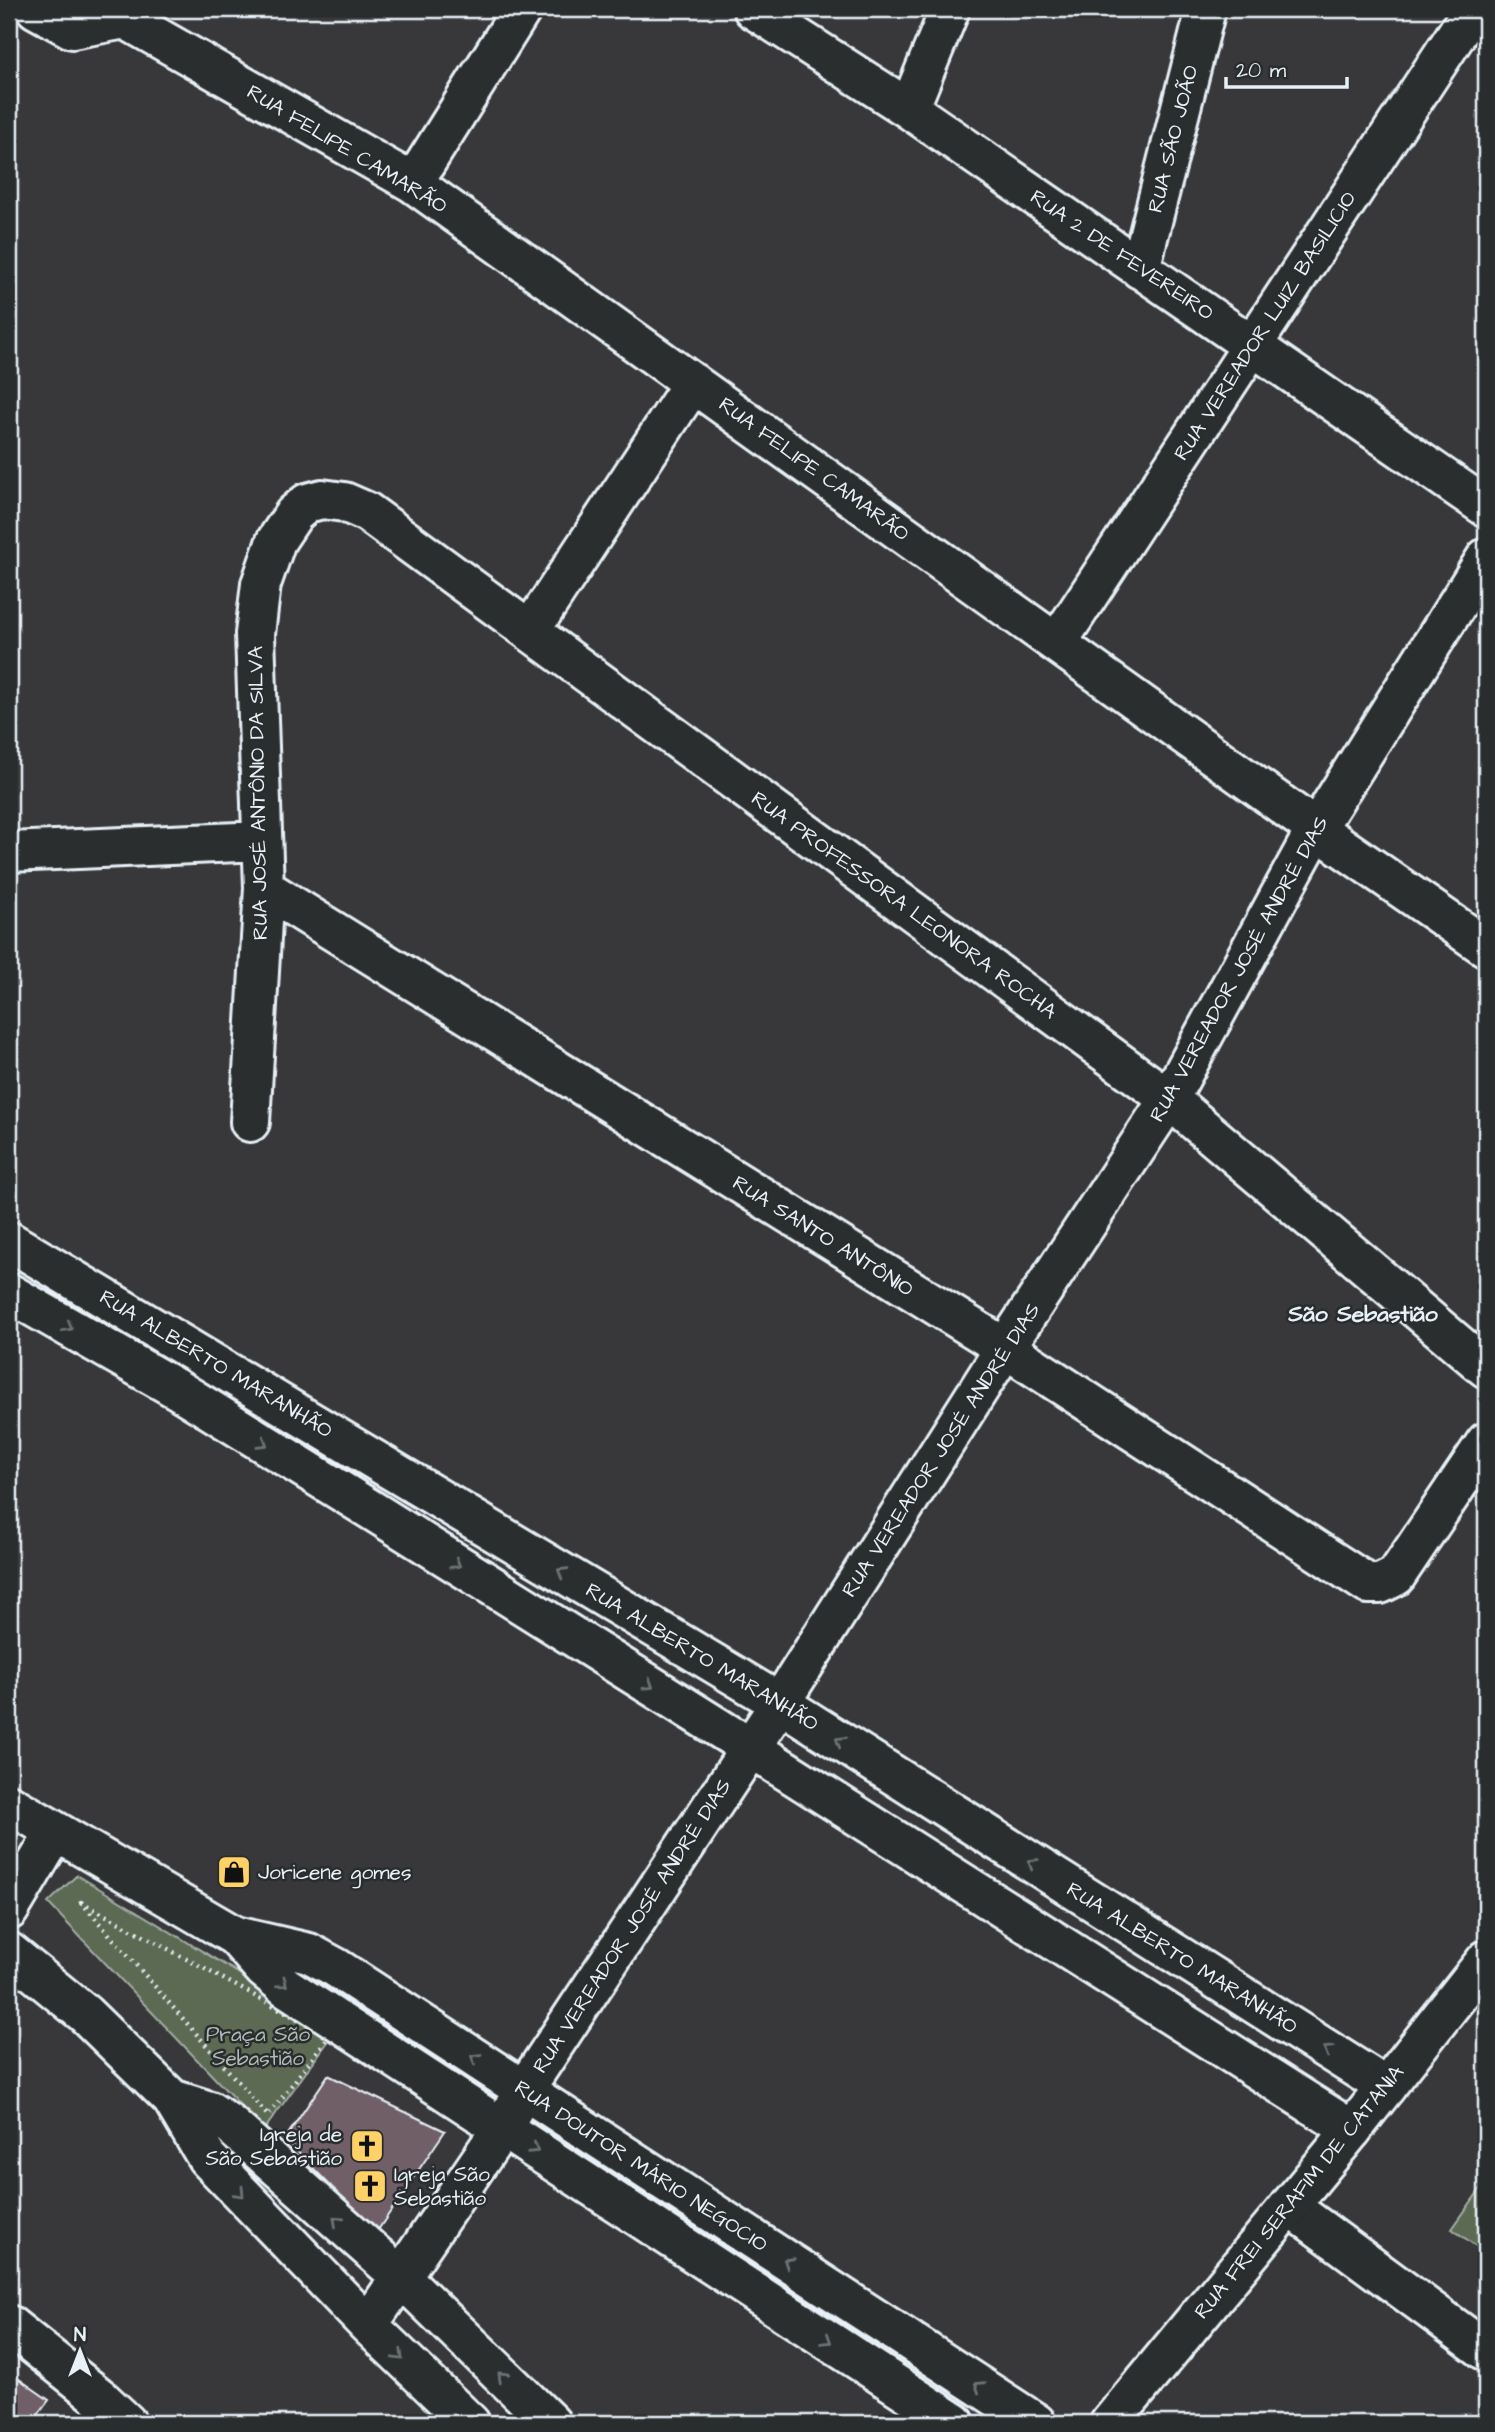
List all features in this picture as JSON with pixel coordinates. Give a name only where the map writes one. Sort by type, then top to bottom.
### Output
[{"type":"street","name":"RUA FELIPE CAMARÃO","points":[[36,9],[72,29],[123,14],[413,183],[1316,829],[1486,947]]},
{"type":"street","points":[[413,183],[522,9]]},
{"type":"street","name":"RUA 2 DE FEVEREIRO","points":[[753,9],[909,109],[1486,507]]},
{"type":"street","points":[[909,109],[950,9]]},
{"type":"street","name":"RUA SÃO JOÃO","points":[[1140,269],[1206,9]]},
{"type":"street","name":"RUA VEREADOR LUIZ BASILICIO","points":[[1057,643],[1473,9]]},
{"type":"street","points":[[530,631],[694,383]]},
{"type":"street","name":"RUA PROFESSORA LEONORA ROCHA","points":[[294,514],[307,503],[322,499],[344,502],[367,512],[1169,1099],[1486,1368]]},
{"type":"street","name":"RUA JOSÉ ANTÔNIO DA SILVA","points":[[250,1122],[264,888],[255,634],[261,584],[276,541],[294,514]]},
{"type":"street","name":"RUA VEREADOR JOSÉ ANDRÉ DIAS","points":[[368,2325],[502,2128],[524,2090],[780,1703],[1005,1348],[1169,1099],[1316,829],[1486,558]]},
{"type":"street","points":[[9,852],[262,841]]},
{"type":"street","name":"RUA SANTO ANTÔNIO","points":[[264,888],[1005,1348],[1368,1584],[1380,1584],[1396,1576],[1486,1441]]},
{"type":"street","name":"RUA ALBERTO MARANHÃO","points":[[9,1241],[780,1703],[1386,2087]]},
{"type":"street","name":"RUA ALBERTO MARANHÃO","points":[[9,1293],[180,1391],[376,1513],[1352,2130]]},
{"type":"street","points":[[376,1513],[402,1476]]},
{"type":"street","name":"RUA DOUTOR MÁRIO NEGOCIO","points":[[9,1804],[234,1936],[309,1954],[335,1967],[1036,2423]]},
{"type":"street","points":[[9,1910],[55,1833]]},
{"type":"street","name":"RUA DOUTOR MÁRIO NEGOCIO","points":[[234,1936],[264,1969],[286,1987],[955,2423]]},
{"type":"street","points":[[9,1952],[85,2014],[172,2099],[207,2158],[368,2325],[470,2423]]},
{"type":"street","name":"RUA FREI SERAFIM DE CATANIA","points":[[1111,2423],[1352,2130],[1486,1960]]},
{"type":"street","points":[[172,2099],[210,2111],[228,2123],[402,2278],[551,2423]]},
{"type":"street","points":[[1289,2206],[1486,2351]]},
{"type":"street","points":[[9,2325],[98,2396],[127,2423]]},
{"type":"path","points":[[81,1902],[329,2036],[268,2116],[242,2085],[81,1902]]},
{"type":"green space","name":"Praça São Sebastião","points":[[77,1875],[335,2032],[264,2130],[48,1903]]},
{"type":"green space","points":[[1486,2181],[1486,2253],[1452,2229]]},
{"type":"building","name":"Igreja São Sebastião","points":[[328,2075],[445,2131],[376,2233],[285,2139]]},
{"type":"building","points":[[9,2372],[49,2400],[32,2423],[9,2423]]},
{"type":"place","name":"Joricene gomes","points":[[234,1872]]},
{"type":"place","name":"Igreja de São Sebastião","points":[[367,2146]]},
{"type":"place","name":"Igreja São Sebastião","points":[[370,2186]]},
{"type":"district","name":"São Sebastião","points":[[1363,1314]]}]
